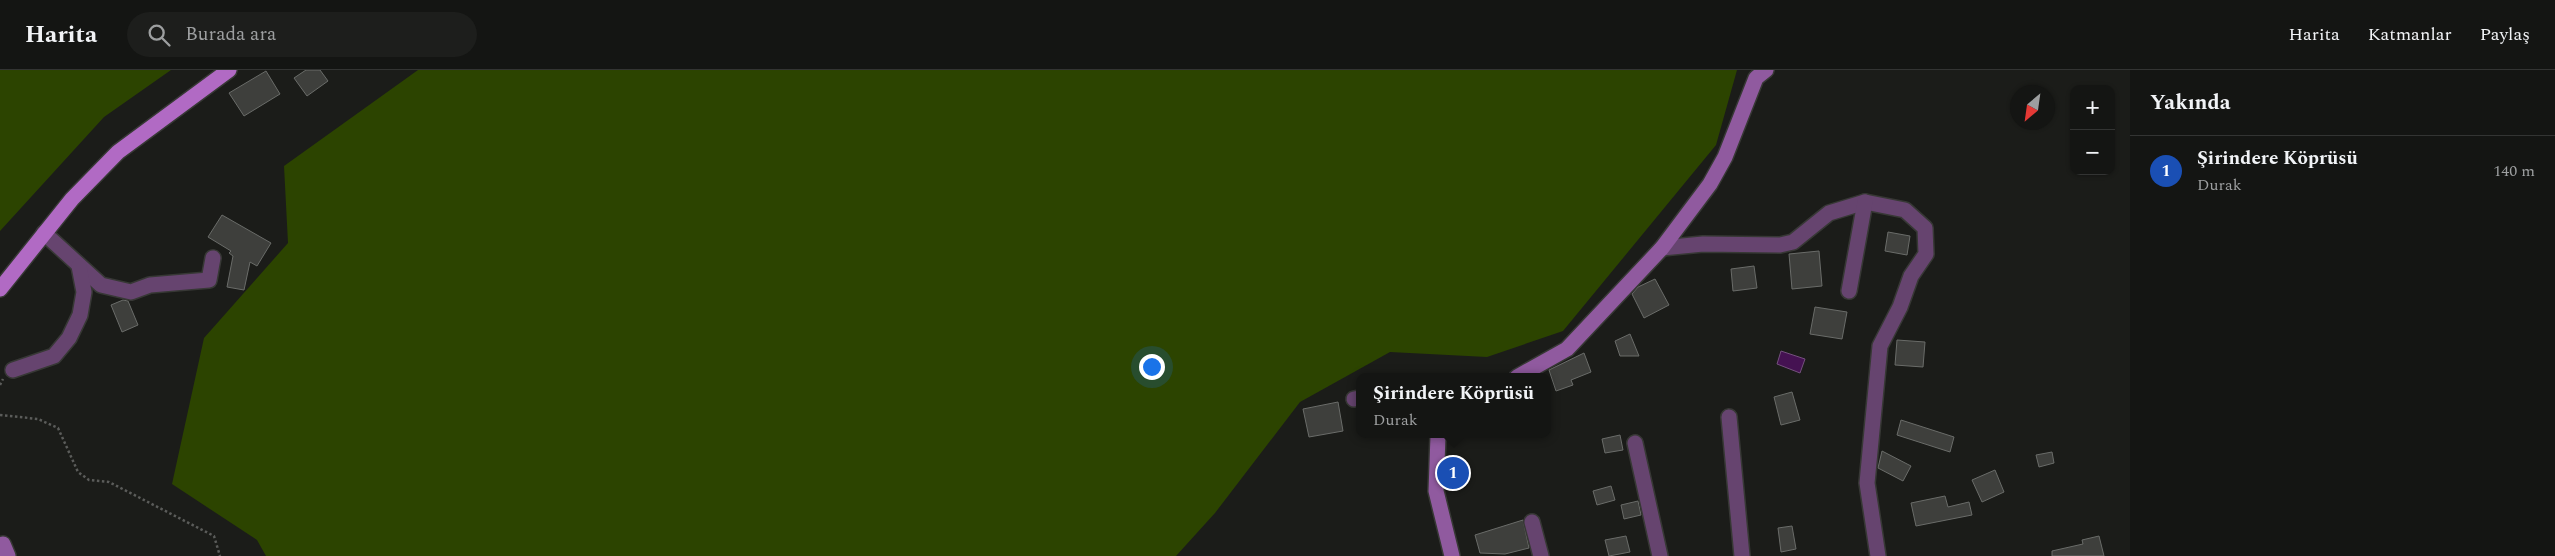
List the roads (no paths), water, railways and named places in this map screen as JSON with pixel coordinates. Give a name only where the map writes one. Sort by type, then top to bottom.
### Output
[{"type":"main road","points":[[0,289],[72,199],[118,152],[229,70]]},
{"type":"street","points":[[1525,373],[1567,349],[1662,248],[1710,184],[1725,157],[1756,78],[1766,70]]},
{"type":"street","points":[[1662,248],[1703,244],[1780,246],[1793,242],[1829,213],[1865,202],[1905,210],[1925,228],[1926,254],[1911,276],[1900,307],[1880,346],[1867,483],[1878,556]]},
{"type":"street","points":[[1849,291],[1865,202]]},
{"type":"street","points":[[44,234],[101,285],[131,292],[150,285],[210,280],[212,258]]},
{"type":"street","points":[[13,370],[54,356],[69,338],[80,315],[84,292],[79,266]]},
{"type":"street","points":[[1729,417],[1742,556]]},
{"type":"street","points":[[1438,438],[1436,491],[1452,556]]},
{"type":"street","points":[[1635,443],[1660,556]]},
{"type":"street","points":[[1532,522],[1541,556]]},
{"type":"place","name":"Şirindere Köprüsü","points":[[1453,473]]}]
